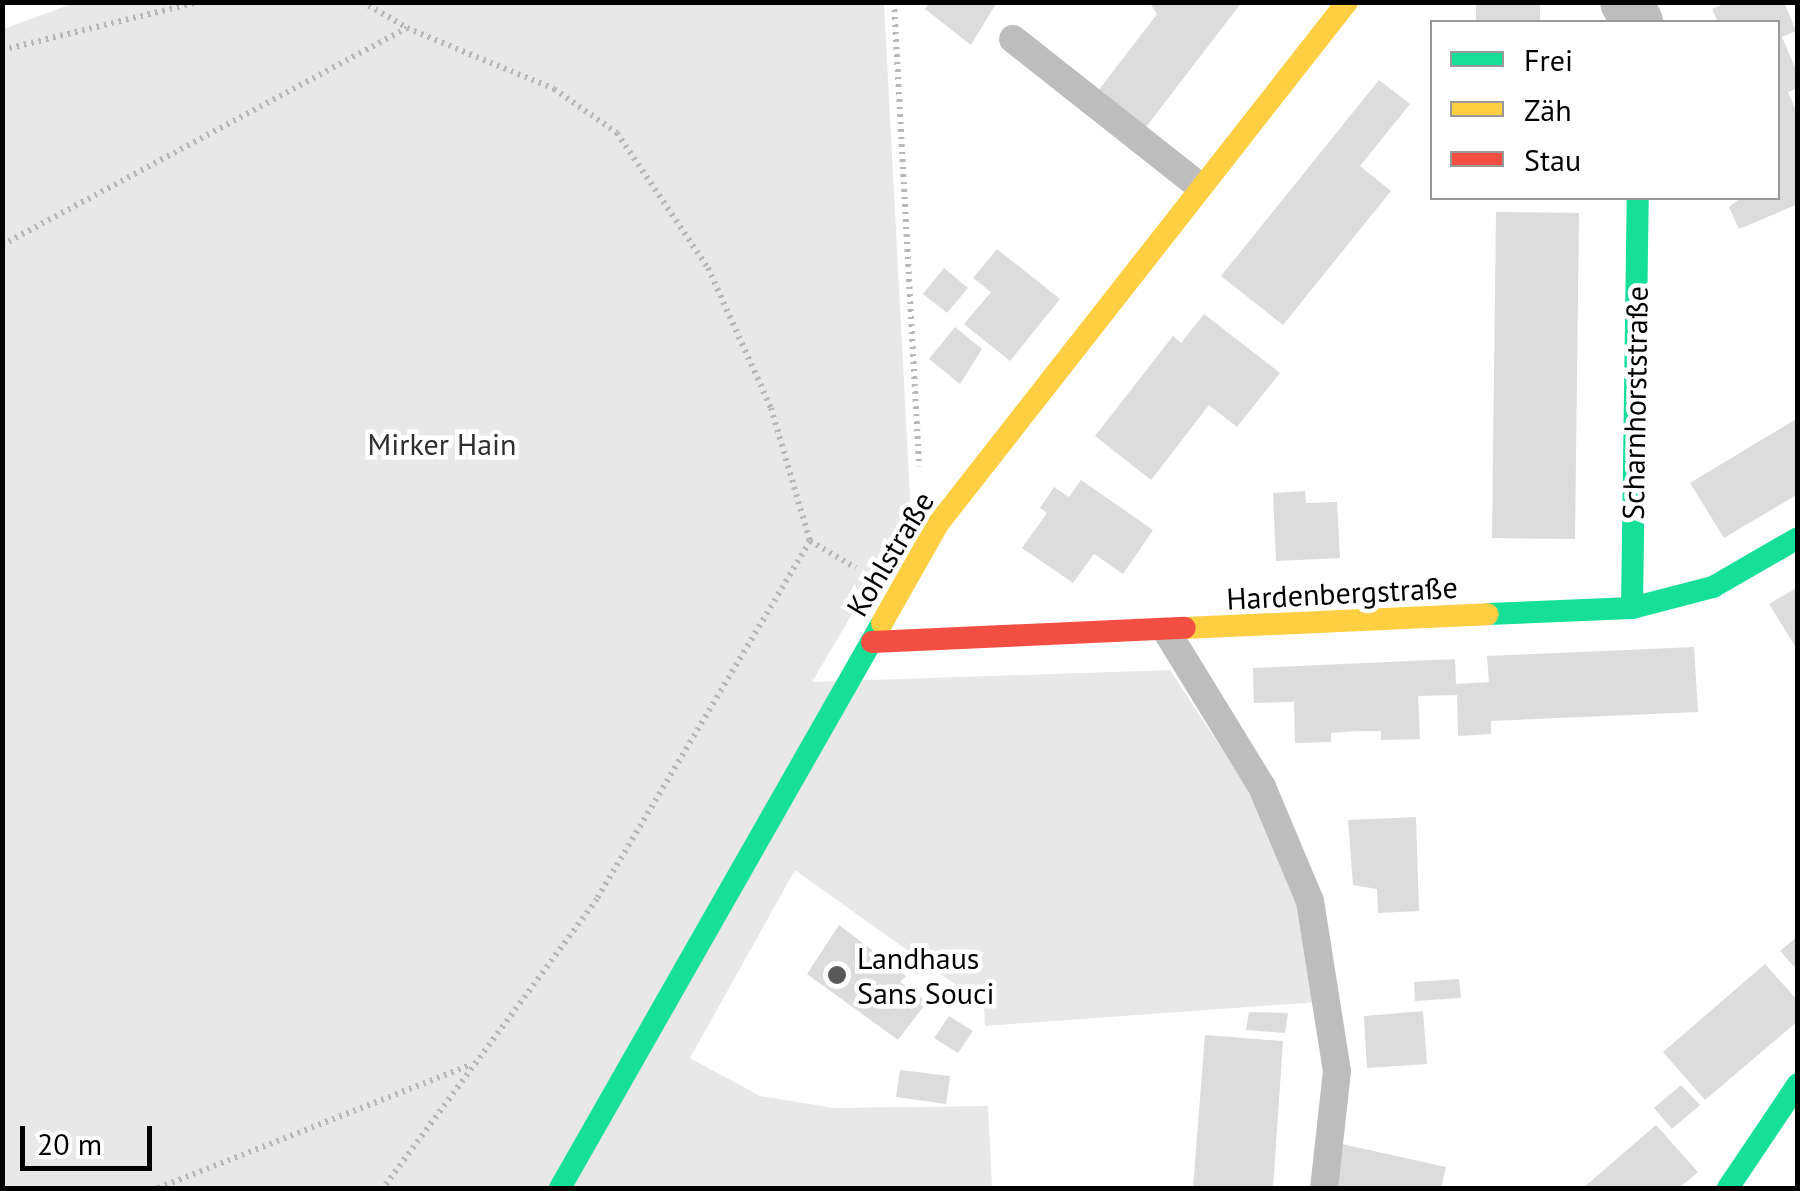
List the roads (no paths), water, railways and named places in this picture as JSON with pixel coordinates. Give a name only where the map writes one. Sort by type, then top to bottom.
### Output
[{"type":"street","name":"Kohlstraße","points":[[560,1188],[938,524],[1198,185],[1347,2]]},
{"type":"street","name":"Scharnhorststraße","points":[[1632,608],[1638,200]]},
{"type":"street","name":"Hardenbergstraße","points":[[872,642],[1166,632],[1632,608],[1713,587],[1798,538]]},
{"type":"street","points":[[1728,1188],[1798,1084]]},
{"type":"lane","points":[[1013,40],[1198,185]]},
{"type":"lane","points":[[1166,632],[1262,788],[1310,901],[1338,1071],[1324,1188]]},
{"type":"place","name":"Landhaus Sans Souci","points":[[837,975]]},
{"type":"park label","name":"Mirker Hain","points":[[442,444]]}]
